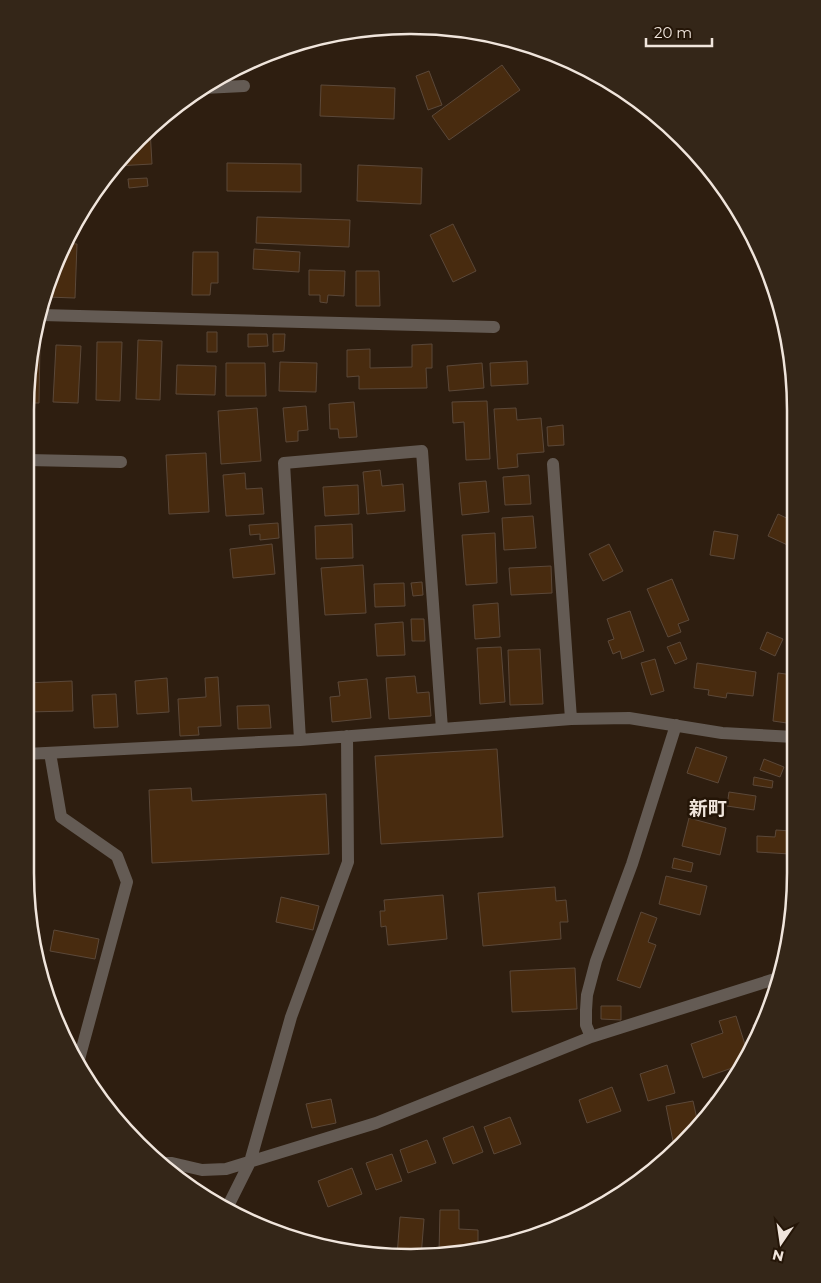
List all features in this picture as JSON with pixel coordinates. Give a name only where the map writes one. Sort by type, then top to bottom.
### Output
[{"type":"street","points":[[217,87],[244,86]]},
{"type":"street","points":[[46,316],[494,327]]},
{"type":"street","points":[[300,740],[284,463],[422,451],[442,729]]},
{"type":"street","points":[[34,460],[122,462]]},
{"type":"street","points":[[553,464],[571,719]]},
{"type":"street","points":[[34,754],[300,740],[571,719],[629,718],[722,733],[787,737]]},
{"type":"street","points":[[591,1037],[586,1025],[586,1010],[587,995],[596,960],[632,864],[676,725]]},
{"type":"street","points":[[230,1203],[250,1162],[291,1016],[348,862],[347,736]]},
{"type":"street","points":[[50,753],[61,817],[117,856],[127,882],[80,1054]]},
{"type":"street","points":[[171,1163],[202,1170],[226,1169],[250,1162],[376,1123],[591,1037],[771,980]]},
{"type":"building","points":[[502,65],[520,90],[449,140],[432,116]]},
{"type":"building","points":[[429,71],[442,105],[428,110],[416,76]]},
{"type":"building","points":[[321,85],[395,88],[394,119],[320,116]]},
{"type":"building","points":[[151,138],[152,164],[124,166]]},
{"type":"building","points":[[227,163],[301,164],[301,192],[227,191]]},
{"type":"building","points":[[358,165],[422,168],[421,204],[357,201]]},
{"type":"building","points":[[147,178],[148,186],[129,188],[128,179]]},
{"type":"building","points":[[257,217],[350,220],[349,247],[256,243]]},
{"type":"building","points":[[453,224],[476,271],[453,282],[430,235]]},
{"type":"building","points":[[73,244],[77,244],[75,298],[52,297],[62,266]]},
{"type":"building","points":[[254,249],[300,252],[299,272],[253,269]]},
{"type":"building","points":[[193,252],[218,252],[218,283],[211,283],[210,295],[192,295]]},
{"type":"building","points":[[309,270],[345,271],[344,296],[328,295],[327,303],[320,302],[320,295],[309,295]]},
{"type":"building","points":[[356,271],[379,271],[380,306],[356,306]]},
{"type":"building","points":[[207,332],[217,332],[217,352],[207,352]]},
{"type":"building","points":[[248,334],[267,334],[268,346],[248,347]]},
{"type":"building","points":[[273,334],[285,334],[284,351],[273,352]]},
{"type":"building","points":[[138,340],[162,341],[160,400],[136,399]]},
{"type":"building","points":[[97,342],[122,342],[120,401],[96,400]]},
{"type":"building","points":[[40,343],[39,403],[34,403]]},
{"type":"building","points":[[432,344],[432,368],[426,368],[427,388],[359,389],[359,376],[347,377],[347,350],[370,349],[370,368],[412,367],[412,345]]},
{"type":"building","points":[[56,345],[81,346],[78,403],[53,402]]},
{"type":"building","points":[[527,361],[528,384],[491,386],[490,363]]},
{"type":"building","points":[[280,362],[317,363],[316,392],[279,391]]},
{"type":"building","points":[[226,363],[265,363],[266,396],[226,396]]},
{"type":"building","points":[[482,363],[484,388],[449,391],[447,366]]},
{"type":"building","points":[[177,365],[216,366],[215,395],[176,394]]},
{"type":"building","points":[[487,401],[490,459],[466,460],[464,422],[453,423],[452,402]]},
{"type":"building","points":[[354,402],[357,437],[339,438],[338,429],[330,429],[329,404]]},
{"type":"building","points":[[306,406],[308,430],[298,431],[298,441],[286,442],[283,408]]},
{"type":"building","points":[[257,408],[261,461],[221,464],[218,411]]},
{"type":"building","points":[[516,408],[517,420],[541,418],[544,452],[517,454],[518,467],[498,469],[494,409]]},
{"type":"building","points":[[563,425],[564,445],[548,446],[547,427]]},
{"type":"building","points":[[206,453],[209,512],[169,514],[166,455]]},
{"type":"building","points":[[380,470],[382,486],[403,484],[405,511],[367,514],[363,472]]},
{"type":"building","points":[[245,473],[246,489],[262,488],[264,514],[226,516],[223,475]]},
{"type":"building","points":[[529,475],[531,504],[505,505],[503,477]]},
{"type":"building","points":[[486,481],[489,512],[462,515],[459,483]]},
{"type":"building","points":[[358,485],[359,514],[325,516],[323,487]]},
{"type":"building","points":[[778,514],[787,518],[787,545],[768,536]]},
{"type":"building","points":[[533,516],[536,548],[504,550],[502,518]]},
{"type":"building","points":[[278,523],[279,538],[260,540],[260,534],[250,535],[249,525]]},
{"type":"building","points":[[352,524],[353,558],[316,559],[315,526]]},
{"type":"building","points":[[714,531],[738,535],[734,559],[710,555]]},
{"type":"building","points":[[495,533],[497,583],[466,585],[462,535]]},
{"type":"building","points":[[272,544],[275,574],[233,578],[230,549]]},
{"type":"building","points":[[609,544],[623,571],[603,581],[589,554]]},
{"type":"building","points":[[363,565],[366,613],[325,615],[321,568]]},
{"type":"building","points":[[551,566],[552,593],[511,595],[509,568]]},
{"type":"building","points":[[672,579],[689,620],[678,624],[681,632],[668,637],[647,589]]},
{"type":"building","points":[[422,582],[423,595],[413,596],[411,583]]},
{"type":"building","points":[[404,583],[405,606],[375,607],[374,584]]},
{"type":"building","points":[[498,603],[500,637],[475,639],[473,605]]},
{"type":"building","points":[[630,611],[644,651],[622,659],[620,651],[613,654],[608,641],[614,639],[607,619]]},
{"type":"building","points":[[411,619],[424,619],[425,641],[412,641]]},
{"type":"building","points":[[403,622],[405,655],[377,656],[375,624]]},
{"type":"building","points":[[767,632],[783,639],[775,656],[760,649]]},
{"type":"building","points":[[680,642],[687,659],[675,664],[667,647]]},
{"type":"building","points":[[501,647],[505,702],[480,704],[477,648]]},
{"type":"building","points":[[540,649],[543,704],[510,705],[508,650]]},
{"type":"building","points":[[655,659],[664,691],[651,695],[641,663]]},
{"type":"building","points":[[697,663],[756,672],[753,696],[727,693],[726,698],[708,695],[709,690],[694,688]]},
{"type":"building","points":[[778,673],[787,674],[787,723],[773,721]]},
{"type":"building","points":[[415,676],[417,693],[429,692],[431,716],[389,719],[386,678]]},
{"type":"building","points":[[218,677],[221,726],[198,727],[199,735],[180,736],[178,699],[206,697],[205,678]]},
{"type":"building","points":[[167,678],[169,712],[137,714],[135,681]]},
{"type":"building","points":[[367,679],[371,718],[332,722],[330,697],[340,696],[338,682]]},
{"type":"building","points":[[72,681],[73,711],[34,712],[34,683]]},
{"type":"building","points":[[116,694],[118,727],[94,728],[92,695]]},
{"type":"building","points":[[269,705],[271,728],[238,729],[237,706]]},
{"type":"building","points":[[696,747],[727,757],[718,783],[687,773]]},
{"type":"building","points":[[497,749],[503,837],[381,844],[375,756]]},
{"type":"building","points":[[764,759],[784,767],[780,777],[760,770]]},
{"type":"building","points":[[754,777],[773,781],[772,788],[753,785]]},
{"type":"building","points":[[191,788],[192,801],[326,794],[329,854],[152,863],[149,790]]},
{"type":"building","points":[[729,792],[756,796],[754,810],[727,806]]},
{"type":"building","points":[[689,818],[726,828],[720,855],[682,846]]},
{"type":"building","points":[[776,830],[787,831],[787,854],[757,852],[757,836],[775,837]]},
{"type":"building","points":[[674,858],[693,863],[691,872],[672,868]]},
{"type":"building","points":[[666,876],[707,886],[700,915],[659,904]]},
{"type":"building","points":[[555,887],[556,901],[566,900],[568,922],[560,922],[561,939],[483,946],[478,893]]},
{"type":"building","points":[[443,895],[447,939],[388,945],[386,926],[381,927],[380,911],[385,911],[384,900]]},
{"type":"building","points":[[281,897],[319,906],[313,930],[276,922]]},
{"type":"building","points":[[641,912],[657,918],[648,942],[656,945],[640,988],[617,980]]},
{"type":"building","points":[[54,930],[99,939],[95,959],[50,951]]},
{"type":"building","points":[[575,968],[577,1009],[512,1012],[510,971]]},
{"type":"building","points":[[601,1006],[621,1006],[621,1020],[601,1019]]},
{"type":"building","points":[[736,1016],[745,1045],[733,1068],[703,1078],[691,1044],[723,1033],[719,1021]]},
{"type":"building","points":[[667,1065],[675,1093],[648,1101],[640,1074]]},
{"type":"building","points":[[612,1087],[621,1111],[587,1123],[579,1100]]},
{"type":"building","points":[[331,1099],[336,1123],[312,1128],[306,1104]]},
{"type":"building","points":[[693,1101],[697,1118],[675,1141],[673,1141],[666,1106]]},
{"type":"building","points":[[510,1117],[521,1144],[494,1154],[484,1127]]},
{"type":"building","points":[[473,1126],[483,1152],[453,1164],[443,1138]]},
{"type":"building","points":[[427,1140],[436,1163],[408,1173],[400,1150]]},
{"type":"building","points":[[392,1154],[402,1181],[376,1190],[366,1163]]},
{"type":"building","points":[[352,1168],[362,1194],[328,1207],[318,1181]]},
{"type":"building","points":[[440,1210],[459,1210],[459,1229],[478,1230],[478,1243],[439,1248]]},
{"type":"building","points":[[400,1217],[424,1219],[422,1249],[398,1248]]},
{"type":"district","name":"新町","points":[[708,808]]}]
